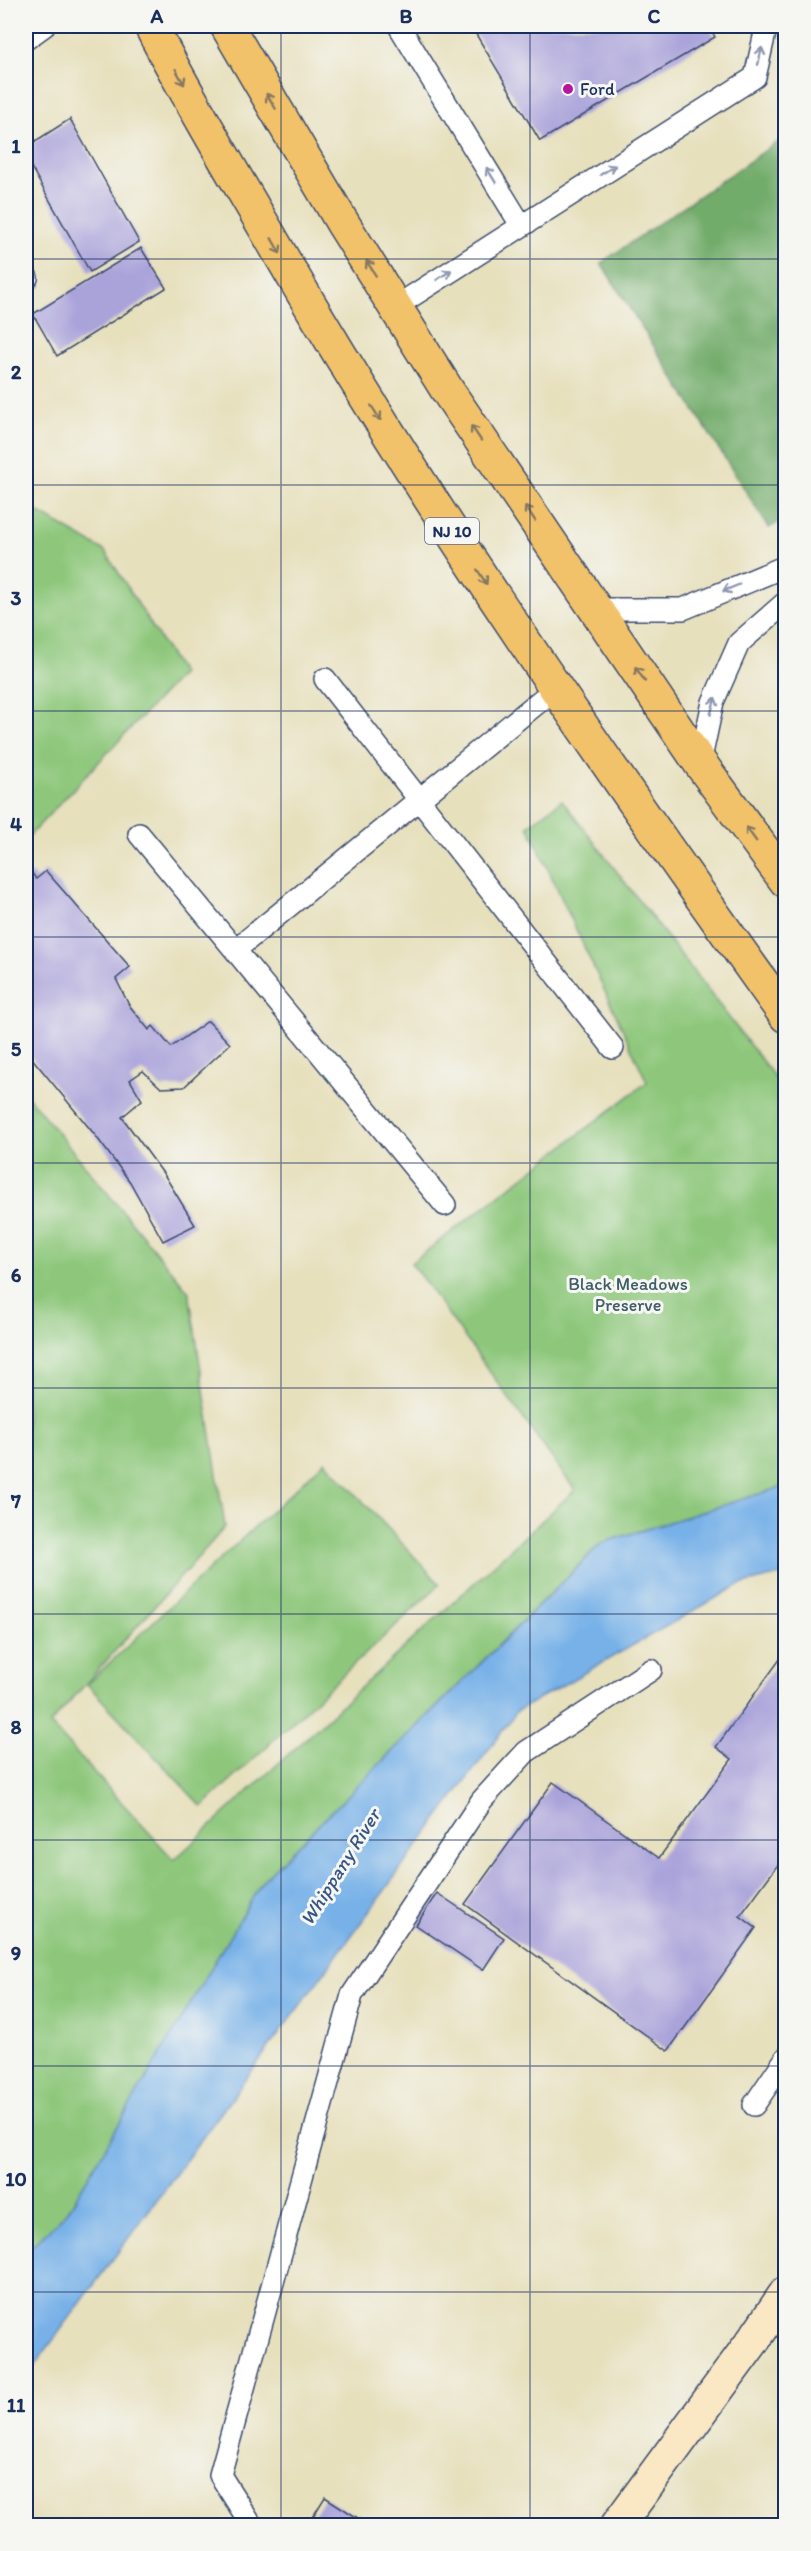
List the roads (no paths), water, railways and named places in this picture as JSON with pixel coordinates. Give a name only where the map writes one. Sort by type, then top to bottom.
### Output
[{"type":"main road","name":"NJ 10","points":[[151,26],[338,354],[482,577],[680,869],[786,1016]]},
{"type":"main road","points":[[227,26],[449,393],[700,763],[786,882]]},
{"type":"main road","points":[[617,2526],[786,2293]]},
{"type":"main road","points":[[755,2338],[786,2310]]},
{"type":"lane","points":[[26,39],[44,26]]},
{"type":"lane","points":[[399,26],[521,225]]},
{"type":"lane","points":[[395,307],[755,77],[765,33],[760,26]]},
{"type":"lane","points":[[596,609],[683,609],[786,567]]},
{"type":"lane","points":[[700,763],[713,702],[739,643],[786,602]]},
{"type":"lane","points":[[325,679],[613,1048]]},
{"type":"lane","points":[[235,950],[557,687]]},
{"type":"lane","points":[[139,834],[445,1204]]},
{"type":"lane","points":[[252,2526],[220,2475],[352,1995],[482,1800],[526,1752],[651,1670]]},
{"type":"lane","points":[[754,2106],[786,2058]]},
{"type":"water","name":"Whippany River","points":[[785,1486],[785,1574],[739,1585],[517,1711],[26,2377],[26,2252],[68,2211],[263,1880],[602,1543]]},
{"type":"place","name":"Ford","points":[[568,89]]},
{"type":"park label","name":"Black Meadows Preserve","points":[[628,1294]]}]
